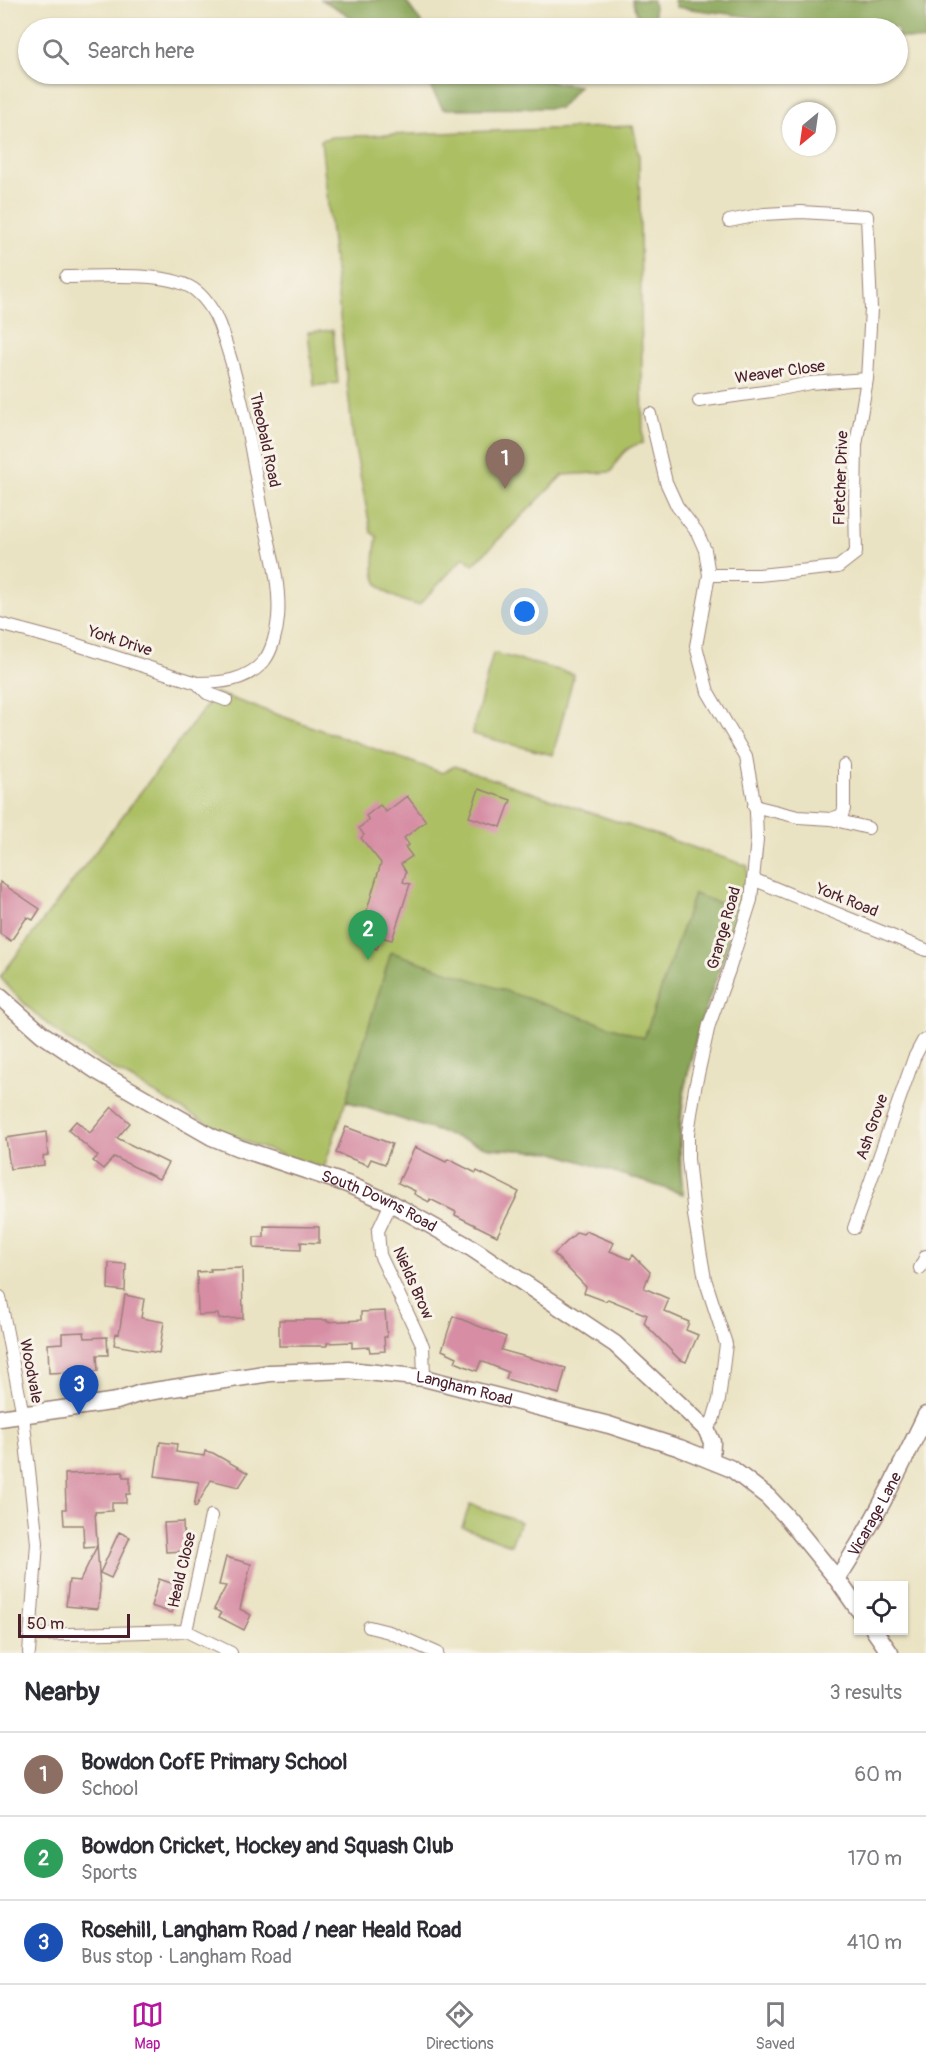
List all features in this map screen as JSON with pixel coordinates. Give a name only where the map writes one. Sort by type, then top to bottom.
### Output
[{"type":"main road","name":"South Downs Road","points":[[0,997],[42,1034],[97,1071],[212,1137],[347,1184],[391,1203],[473,1249],[615,1344],[706,1429]]},
{"type":"main road","name":"Langham Road","points":[[0,1418],[117,1401],[141,1393],[270,1372],[348,1370],[424,1378],[527,1402],[609,1425],[732,1469],[768,1497],[837,1579],[854,1603]]},
{"type":"main road","name":"Vicarage Lane","points":[[837,1579],[863,1540],[886,1498],[926,1415]]},
{"type":"main road","points":[[706,1429],[712,1442],[711,1460]]},
{"type":"main road","points":[[877,1635],[890,1653]]},
{"type":"street","name":"Fletcher Drive","points":[[708,575],[759,575],[838,567],[856,553],[856,445],[867,379],[872,309],[867,216],[801,212],[764,214],[729,221]]},
{"type":"street","name":"Theobald Road","points":[[66,277],[146,277],[180,282],[196,291],[207,304],[218,322],[231,360],[267,534],[277,591],[278,619],[265,660],[257,667],[244,677],[226,682],[197,683]]},
{"type":"street","name":"Weaver Close","points":[[699,401],[810,383],[867,379]]},
{"type":"street","name":"Grange Road","points":[[650,414],[666,482],[677,506],[697,532],[705,550],[708,575],[696,646],[708,692],[746,756],[757,839],[755,880],[747,919],[709,1025],[688,1133],[688,1159],[694,1215],[705,1279],[726,1344],[719,1400],[713,1420],[706,1429]]},
{"type":"street","name":"York Drive","points":[[0,624],[71,643],[197,683],[207,693],[226,700]]},
{"type":"street","points":[[831,819],[842,815],[844,809],[844,765]]},
{"type":"street","points":[[754,806],[798,817],[831,819],[868,828]]},
{"type":"street","name":"York Road","points":[[755,880],[926,950]]},
{"type":"street","name":"Ash Grove","points":[[854,1228],[914,1058],[926,1039]]},
{"type":"street","name":"Nields Brow","points":[[391,1203],[378,1231],[380,1255],[423,1346],[424,1378]]},
{"type":"street","points":[[920,1268],[926,1256]]},
{"type":"street","name":"Woodvale","points":[[0,1297],[23,1415],[37,1543],[29,1653]]},
{"type":"street","name":"Heald Close","points":[[186,1631],[211,1516]]},
{"type":"street","points":[[369,1627],[389,1632],[436,1653]]},
{"type":"street","points":[[30,1635],[186,1631],[231,1653]]},
{"type":"green space","points":[[322,0],[405,0],[418,18],[351,18]]},
{"type":"green space","points":[[632,0],[653,0],[655,18],[638,18]]},
{"type":"green space","points":[[674,0],[926,0],[926,41],[908,38],[908,18],[759,18],[676,7]]},
{"type":"green space","points":[[429,84],[566,84],[579,86],[560,108],[443,109]]},
{"type":"green space","points":[[633,126],[639,155],[643,443],[623,453],[611,472],[563,475],[473,565],[464,557],[419,605],[397,598],[381,588],[375,574],[377,537],[371,532],[353,438],[321,140],[332,137]]},
{"type":"green space","points":[[333,330],[338,383],[314,386],[308,332]]},
{"type":"green space","points":[[493,653],[574,674],[553,755],[472,734]]},
{"type":"green space","points":[[216,693],[443,773],[454,766],[748,866],[738,913],[703,1016],[689,1066],[680,1140],[683,1194],[552,1152],[489,1148],[346,1101],[324,1168],[254,1145],[190,1114],[76,1046],[14,993],[0,977]]},
{"type":"green space","points":[[694,894],[739,910],[696,1040],[683,1094],[679,1140],[683,1194],[552,1152],[489,1148],[346,1101],[391,952],[644,1038]]},
{"type":"green space","points":[[470,1504],[520,1522],[511,1545],[462,1527]]},
{"type":"building","points":[[479,789],[511,800],[501,827],[469,817]]},
{"type":"building","points":[[407,796],[426,821],[404,838],[409,845],[405,847],[412,856],[401,864],[406,872],[403,882],[410,884],[392,940],[381,937],[377,949],[357,943],[381,863],[361,838],[364,835],[359,828],[369,820],[366,816],[380,805],[386,812]]},
{"type":"building","points":[[0,882],[40,909],[33,920],[27,917],[11,941],[0,934]]},
{"type":"building","points":[[112,1107],[130,1123],[117,1138],[168,1163],[159,1179],[114,1157],[103,1169],[93,1161],[98,1156],[68,1130],[76,1121],[90,1133]]},
{"type":"building","points":[[346,1127],[392,1144],[385,1164],[371,1159],[368,1165],[336,1153]]},
{"type":"building","points":[[46,1132],[48,1155],[43,1156],[44,1165],[10,1169],[6,1138]]},
{"type":"building","points":[[415,1147],[446,1162],[448,1159],[476,1173],[477,1171],[519,1192],[497,1236],[455,1215],[456,1212],[414,1194],[415,1191],[398,1183]]},
{"type":"building","points":[[264,1226],[319,1227],[319,1243],[301,1242],[301,1250],[254,1248],[254,1237],[264,1237]]},
{"type":"building","points":[[586,1231],[614,1243],[610,1251],[630,1259],[633,1255],[650,1272],[644,1288],[669,1299],[664,1311],[689,1322],[686,1330],[698,1335],[686,1362],[679,1359],[644,1323],[647,1315],[608,1299],[605,1301],[584,1293],[586,1287],[554,1254],[577,1232],[583,1234]]},
{"type":"building","points":[[109,1263],[126,1264],[125,1291],[108,1289]]},
{"type":"building","points":[[242,1268],[243,1318],[219,1319],[218,1314],[198,1315],[197,1272],[211,1271],[210,1269]]},
{"type":"building","points":[[125,1295],[144,1299],[141,1318],[164,1322],[159,1353],[114,1345],[116,1333],[119,1334]]},
{"type":"building","points":[[385,1311],[387,1337],[384,1337],[385,1351],[370,1352],[369,1347],[352,1348],[352,1342],[327,1343],[327,1346],[279,1346],[279,1320],[327,1320],[327,1322],[361,1320],[361,1312]]},
{"type":"building","points":[[453,1316],[506,1337],[501,1350],[566,1368],[559,1394],[506,1379],[508,1372],[481,1361],[477,1371],[455,1362],[457,1357],[442,1350]]},
{"type":"building","points":[[84,1332],[85,1338],[107,1337],[108,1355],[97,1355],[98,1371],[49,1373],[48,1344],[62,1343],[62,1333]]},
{"type":"building","points":[[160,1442],[177,1444],[176,1452],[204,1456],[205,1451],[213,1453],[248,1473],[239,1487],[211,1480],[196,1507],[194,1506],[199,1482],[155,1476]]},
{"type":"building","points":[[123,1472],[123,1477],[130,1477],[130,1494],[126,1494],[126,1503],[112,1503],[112,1511],[95,1512],[100,1588],[98,1609],[66,1606],[69,1580],[80,1581],[97,1546],[84,1547],[83,1525],[64,1525],[65,1474]]},
{"type":"building","points":[[183,1522],[184,1551],[166,1552],[164,1523]]},
{"type":"building","points":[[119,1532],[130,1537],[111,1578],[100,1573]]},
{"type":"building","points":[[226,1557],[251,1564],[240,1609],[251,1615],[244,1630],[219,1617],[221,1613],[214,1609],[226,1586],[219,1585]]},
{"type":"building","points":[[159,1579],[174,1584],[172,1589],[179,1591],[172,1613],[151,1606]]},
{"type":"place","name":"Bowdon CofE Primary School","points":[[505,489]]},
{"type":"place","name":"Bowdon Cricket, Hockey and Squash Club","points":[[368,960]]},
{"type":"place","name":"Rosehill, Langham Road / near Heald Road","points":[[79,1415]]}]
